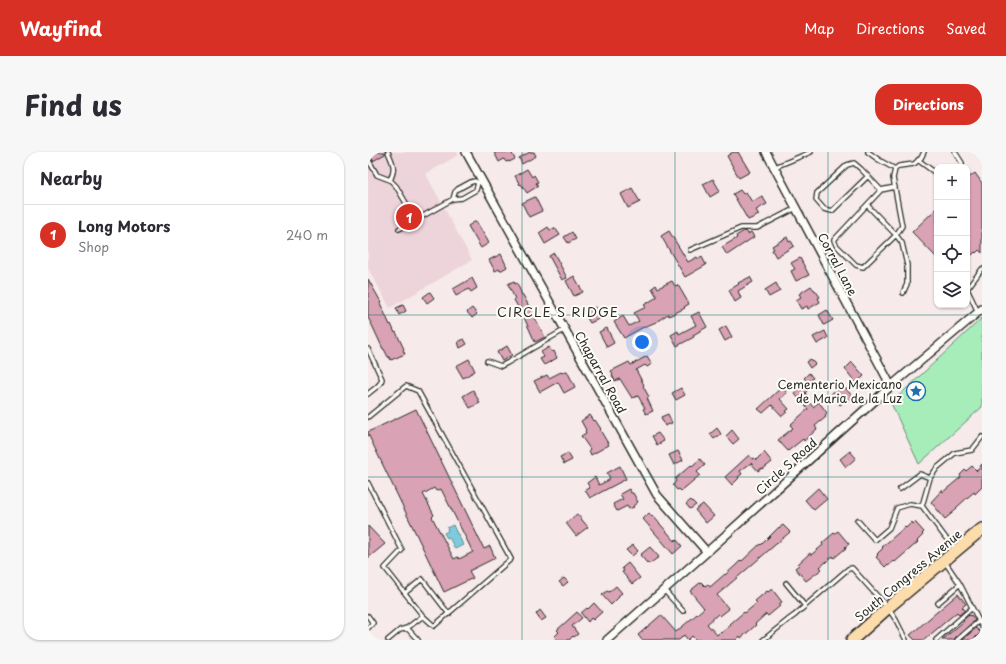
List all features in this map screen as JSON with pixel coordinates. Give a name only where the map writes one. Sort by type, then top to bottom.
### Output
[{"type":"main road","name":"South Congress Avenue","points":[[852,640],[982,529]]},
{"type":"street","name":"Chaparral Road","points":[[466,152],[480,182],[657,495],[707,552]]},
{"type":"street","name":"Corral Lane","points":[[766,152],[891,386]]},
{"type":"street","name":"Circle S Road","points":[[607,640],[891,386],[980,311]]},
{"type":"lane","points":[[388,152],[394,167],[390,180]]},
{"type":"lane","points":[[775,167],[811,152]]},
{"type":"lane","points":[[868,152],[895,169]]},
{"type":"lane","points":[[895,187],[881,190],[834,240],[836,245],[856,265],[863,267],[896,235],[902,226],[895,187],[893,178],[895,169],[899,166],[914,164],[924,152]]},
{"type":"lane","points":[[955,152],[962,164]]},
{"type":"lane","points":[[368,159],[377,174],[390,180],[396,186],[416,220]]},
{"type":"lane","points":[[918,160],[934,172]]},
{"type":"lane","points":[[868,176],[832,212],[824,208],[816,200],[817,193],[847,165],[854,163],[868,176],[881,190]]},
{"type":"lane","points":[[399,229],[453,199],[462,198],[476,190],[480,182],[471,182],[458,189],[455,192],[453,199]]},
{"type":"lane","points":[[867,205],[902,243],[907,265],[907,284],[903,293]]},
{"type":"lane","points":[[690,250],[741,228],[757,228],[796,208]]},
{"type":"lane","points":[[980,311],[967,289],[982,269]]},
{"type":"lane","points":[[486,361],[501,366],[564,330]]},
{"type":"lane","points":[[368,349],[382,379],[381,383],[368,394]]},
{"type":"lane","points":[[368,417],[406,386],[418,391],[511,560],[434,626],[423,616],[385,568],[402,550],[368,483]]},
{"type":"lane","points":[[922,506],[930,478],[937,468],[955,453],[972,450],[982,437]]},
{"type":"lane","points":[[900,489],[920,474],[930,478]]},
{"type":"lane","points":[[858,520],[875,540],[889,528],[897,508],[910,504],[922,506],[945,537],[958,550]]},
{"type":"lane","points":[[944,561],[960,584],[982,627]]},
{"type":"lane","points":[[763,640],[769,638],[848,569],[852,568],[888,608],[906,640]]},
{"type":"lane","points":[[405,593],[422,579],[449,614]]},
{"type":"lane","points":[[786,583],[805,606]]},
{"type":"lane","points":[[938,603],[960,584]]},
{"type":"lane","points":[[664,590],[683,611]]},
{"type":"lane","points":[[936,640],[972,608]]},
{"type":"lane","points":[[368,616],[373,623],[368,628]]},
{"type":"lane","points":[[388,640],[400,630],[407,628],[423,616]]},
{"type":"lane","points":[[957,640],[979,621]]},
{"type":"lane","points":[[407,628],[418,640]]},
{"type":"lane","points":[[977,640],[982,636]]},
{"type":"shaded area","points":[[368,152],[457,152],[458,155],[426,174],[472,260],[390,308],[368,268]]},
{"type":"green space","points":[[982,318],[982,407],[919,464],[891,403]]},
{"type":"water","points":[[453,525],[463,545],[455,549],[449,537],[447,538],[444,533],[448,531],[447,528]]},
{"type":"building","points":[[368,152],[385,152],[385,154],[373,161],[371,157],[368,156]]},
{"type":"building","points":[[494,152],[511,152],[515,159],[506,162],[504,159],[499,162]]},
{"type":"building","points":[[530,152],[534,152],[536,156],[522,164],[519,158]]},
{"type":"building","points":[[733,152],[738,152],[750,172],[739,178],[727,156]]},
{"type":"building","points":[[527,169],[532,177],[534,175],[538,182],[536,183],[538,186],[527,193],[515,176]]},
{"type":"building","points":[[975,173],[982,183],[982,253],[979,250],[970,257],[970,200],[970,177]]},
{"type":"building","points":[[713,179],[720,191],[710,197],[703,184]]},
{"type":"building","points":[[632,188],[640,202],[628,208],[621,194]]},
{"type":"building","points":[[740,190],[743,194],[746,192],[752,202],[762,196],[767,204],[756,210],[759,215],[748,220],[733,194]]},
{"type":"building","points":[[535,197],[542,211],[529,217],[522,203]]},
{"type":"building","points":[[934,211],[934,255],[912,232]]},
{"type":"building","points":[[476,221],[489,243],[481,248],[468,226]]},
{"type":"building","points":[[548,227],[550,230],[555,228],[560,235],[545,244],[539,233]]},
{"type":"building","points":[[669,231],[688,262],[697,257],[698,259],[702,257],[706,265],[685,277],[661,236]]},
{"type":"building","points":[[744,231],[748,234],[751,232],[754,237],[727,255],[722,247],[737,238],[736,236]]},
{"type":"building","points":[[572,232],[576,239],[568,243],[564,237]]},
{"type":"building","points":[[787,237],[789,242],[791,241],[794,246],[776,257],[772,250],[774,249],[772,246]]},
{"type":"building","points":[[554,253],[567,278],[562,280],[549,256]]},
{"type":"building","points":[[501,254],[507,267],[500,271],[499,269],[495,271],[489,260]]},
{"type":"building","points":[[800,258],[809,275],[796,281],[791,271],[795,269],[791,263]]},
{"type":"building","points":[[574,276],[583,292],[574,296],[566,281]]},
{"type":"building","points":[[750,277],[753,282],[738,291],[741,298],[735,302],[729,290],[739,284],[738,283]]},
{"type":"building","points":[[472,278],[477,288],[471,292],[469,289],[456,296],[453,289]]},
{"type":"building","points":[[368,279],[381,302],[380,303],[390,325],[391,324],[395,333],[396,332],[404,349],[405,354],[391,360],[383,349],[368,318]]},
{"type":"building","points":[[514,281],[515,284],[517,283],[545,337],[535,342],[522,313],[518,315],[515,309],[518,307],[508,284]]},
{"type":"building","points":[[672,281],[675,286],[678,285],[689,304],[684,307],[685,308],[669,316],[668,314],[656,322],[624,338],[614,322],[623,316],[629,326],[639,321],[634,313],[646,307],[644,305],[657,297],[652,288],[656,285],[658,288]]},
{"type":"building","points":[[776,283],[780,291],[769,297],[765,290]]},
{"type":"building","points":[[811,286],[820,297],[818,298],[820,302],[808,309],[807,306],[801,309],[796,300],[801,297],[799,294]]},
{"type":"building","points":[[430,292],[434,298],[427,303],[423,297]]},
{"type":"building","points":[[403,305],[406,311],[399,315],[396,308]]},
{"type":"building","points":[[595,307],[601,318],[590,323],[584,313]]},
{"type":"building","points":[[472,308],[477,314],[472,318],[467,312]]},
{"type":"building","points":[[827,310],[833,320],[824,325],[819,315]]},
{"type":"building","points":[[699,312],[707,327],[693,335],[694,337],[677,346],[671,335],[678,331],[679,334],[696,325],[691,316]]},
{"type":"building","points":[[726,326],[732,337],[725,341],[719,330]]},
{"type":"building","points":[[607,328],[614,343],[607,347],[599,332]]},
{"type":"building","points":[[825,331],[828,338],[817,344],[813,337]]},
{"type":"building","points":[[464,339],[467,344],[460,348],[458,342]]},
{"type":"building","points":[[507,346],[512,355],[502,361],[497,352]]},
{"type":"building","points":[[549,347],[552,352],[554,351],[557,358],[544,365],[540,359],[544,357],[541,352]]},
{"type":"building","points":[[647,356],[652,364],[647,367],[645,365],[636,370],[649,397],[647,398],[653,411],[646,414],[643,409],[645,408],[638,396],[632,398],[620,379],[615,381],[611,371],[629,362],[631,365]]},
{"type":"building","points":[[469,359],[475,371],[463,378],[456,366]]},
{"type":"building","points":[[810,359],[815,364],[810,368],[806,362]]},
{"type":"building","points":[[852,362],[864,376],[856,383],[845,369]]},
{"type":"building","points":[[567,371],[575,387],[564,393],[558,382],[540,392],[534,381],[547,375],[549,378]]},
{"type":"building","points":[[809,373],[813,378],[808,382],[804,378]]},
{"type":"building","points":[[842,384],[853,397],[840,405],[831,394]]},
{"type":"building","points":[[803,385],[808,390],[805,393],[807,395],[805,397],[813,407],[819,402],[827,413],[825,415],[826,417],[815,426],[817,429],[804,441],[803,439],[788,451],[778,440],[793,428],[790,425],[808,409],[794,393]]},
{"type":"building","points":[[782,387],[787,393],[780,399],[789,409],[786,411],[787,412],[782,416],[772,405],[763,413],[758,409]]},
{"type":"building","points":[[681,388],[685,395],[676,400],[672,393]]},
{"type":"building","points":[[473,390],[480,403],[470,408],[463,396]]},
{"type":"building","points":[[416,409],[484,549],[490,546],[495,558],[469,571],[473,578],[444,592],[368,432]],"holes":[[[434,488],[436,491],[441,489],[473,552],[459,559],[458,557],[454,559],[432,517],[434,515],[423,494]]]},
{"type":"building","points":[[668,414],[672,423],[665,426],[661,417]]},
{"type":"building","points":[[590,415],[601,429],[600,430],[609,445],[591,455],[590,449],[581,436],[586,433],[586,430],[581,421]]},
{"type":"building","points":[[717,428],[721,434],[714,439],[710,434]]},
{"type":"building","points":[[732,430],[739,439],[733,444],[726,436]]},
{"type":"building","points":[[658,433],[664,441],[657,445],[652,436]]},
{"type":"building","points":[[678,451],[683,460],[674,465],[669,455]]},
{"type":"building","points":[[850,451],[856,458],[846,467],[840,459]]},
{"type":"building","points":[[764,452],[772,462],[763,469],[762,468],[758,471],[751,463],[740,471],[742,474],[732,485],[725,477],[749,455],[752,459],[754,458],[756,460]]},
{"type":"building","points":[[568,453],[572,460],[564,464],[560,457]]},
{"type":"building","points":[[700,459],[705,465],[697,472],[700,475],[681,491],[679,489],[677,490],[673,485],[676,481],[675,479]]},
{"type":"building","points":[[982,464],[982,487],[975,494],[974,492],[967,498],[945,519],[931,502],[942,490],[943,492],[961,477],[960,475],[965,470],[966,471],[972,466],[977,471]]},
{"type":"building","points":[[620,466],[626,479],[590,498],[585,490],[590,488],[587,483],[595,477],[599,485],[609,480],[610,478],[607,473]]},
{"type":"building","points":[[818,488],[827,499],[814,510],[805,500]]},
{"type":"building","points":[[629,489],[638,502],[633,506],[634,507],[629,509],[627,506],[617,511],[613,504],[623,499],[620,494]]},
{"type":"building","points":[[691,500],[696,505],[690,509],[686,504]]},
{"type":"building","points":[[703,504],[714,516],[706,523],[695,510]]},
{"type":"building","points":[[649,513],[675,541],[676,539],[682,546],[673,554],[643,519]]},
{"type":"building","points":[[577,514],[588,527],[576,536],[566,523]]},
{"type":"building","points":[[912,522],[913,524],[915,522],[924,532],[922,534],[923,535],[917,541],[918,542],[895,562],[894,561],[885,567],[876,557],[878,555],[877,554],[883,548],[882,547]]},
{"type":"building","points":[[783,525],[790,532],[717,595],[729,609],[720,616],[718,614],[707,624],[717,635],[757,603],[755,601],[767,591],[768,592],[772,589],[782,602],[779,604],[780,606],[768,616],[766,614],[741,638],[740,636],[736,640],[696,640],[692,636],[688,640],[684,635],[679,640],[642,640],[638,635],[661,615],[676,632],[704,608],[690,591],[701,582],[705,586],[708,584],[710,587]]},
{"type":"building","points":[[368,526],[385,544],[368,558]]},
{"type":"building","points":[[838,531],[849,544],[834,558],[833,556],[820,567],[822,569],[806,581],[795,568],[810,553],[811,555],[823,545],[822,543]]},
{"type":"building","points":[[633,545],[638,551],[632,556],[626,550]]},
{"type":"building","points":[[650,547],[659,557],[649,564],[640,555]]},
{"type":"building","points":[[628,563],[640,578],[632,584],[622,572],[624,571],[622,568]]},
{"type":"building","points":[[564,578],[568,582],[563,586],[559,582]]},
{"type":"building","points":[[616,586],[622,593],[611,605],[602,595],[607,591],[609,592]]},
{"type":"building","points":[[958,594],[966,604],[962,607],[965,610],[959,615],[957,612],[924,640],[915,640],[910,635]]},
{"type":"building","points":[[594,603],[602,612],[593,620],[591,618],[588,622],[581,613]]},
{"type":"building","points":[[540,610],[546,618],[541,621],[536,614]]},
{"type":"building","points":[[577,612],[582,618],[572,626],[578,634],[569,640],[557,640],[554,637],[559,632],[557,630]]},
{"type":"building","points":[[971,615],[975,620],[954,640],[942,640],[964,621],[963,620]]},
{"type":"building","points":[[976,628],[981,633],[972,640],[962,640]]},
{"type":"place","name":"Long Motors","points":[[409,217]]},
{"type":"place","name":"Cementerio Mexicano de Maria de la Luz","points":[[916,391]]},
{"type":"district","name":"CIRCLE S RIDGE","points":[[558,311]]}]
